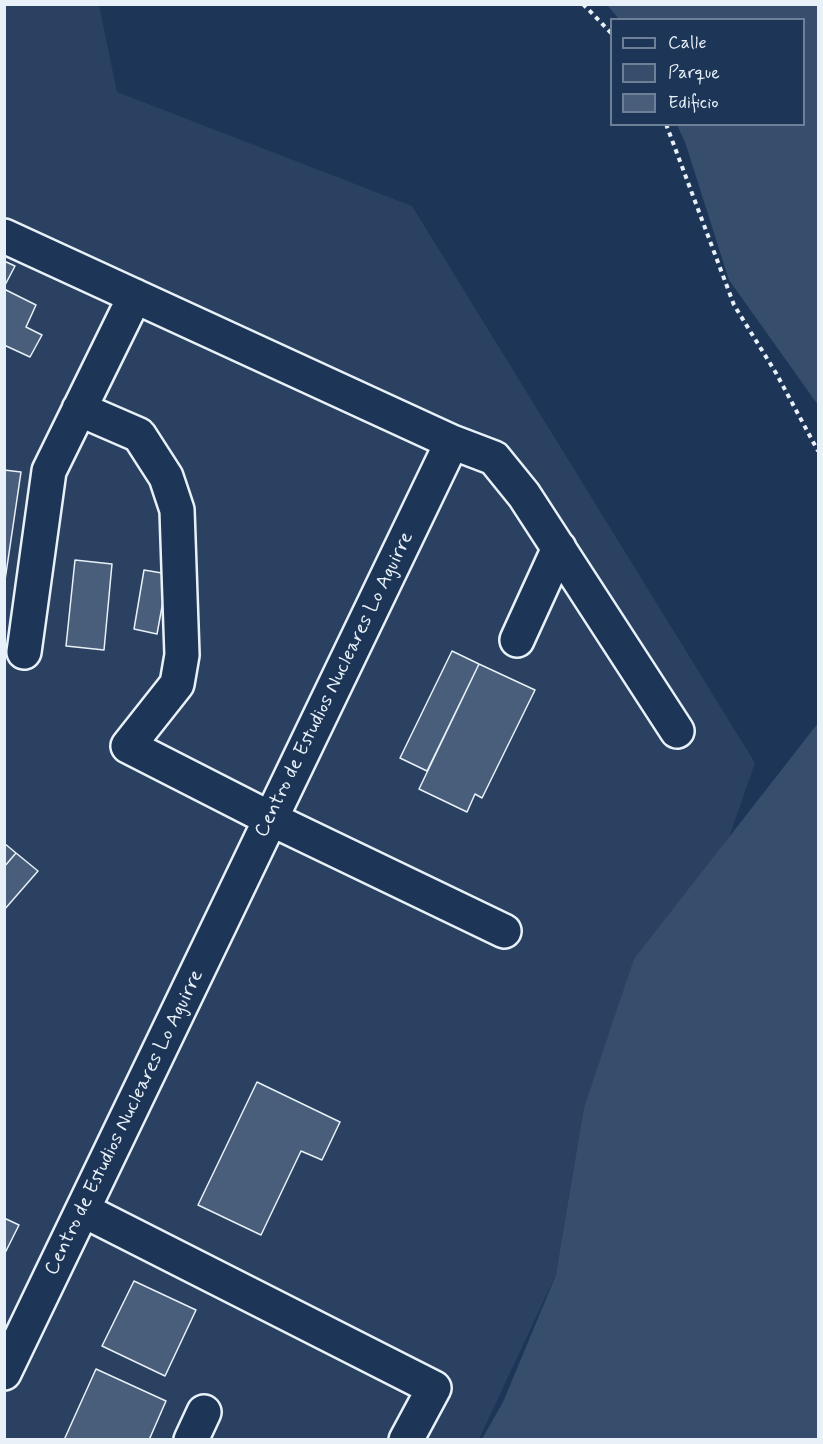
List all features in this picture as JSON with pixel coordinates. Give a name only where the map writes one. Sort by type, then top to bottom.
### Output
[{"type":"lane","points":[[4,236],[452,442],[494,458],[524,495],[677,731]]},
{"type":"lane","points":[[24,652],[49,471],[135,296]]},
{"type":"lane","points":[[80,409],[139,435],[166,477],[177,510],[182,655],[177,684],[129,746],[271,819],[504,931]]},
{"type":"lane","name":"Centro de Estudios Nucleares Lo Aguirre","points":[[4,1373],[452,442]]},
{"type":"lane","points":[[517,640],[559,548]]},
{"type":"lane","points":[[83,1210],[434,1388],[406,1440]]},
{"type":"path","points":[[583,4],[610,32]]},
{"type":"path","points":[[667,126],[703,230],[734,305],[776,373],[819,451]]},
{"type":"shaded area","points":[[5,5],[99,5],[117,92],[412,206],[755,763],[635,1106],[479,1439],[5,1440]]},
{"type":"green space","points":[[607,5],[818,5],[818,405],[729,280],[685,142],[677,126],[805,126],[805,18],[618,18]]},
{"type":"green space","points":[[818,723],[818,1439],[482,1439],[503,1402],[556,1275],[584,1108],[634,959]]},
{"type":"building","points":[[4,261],[15,266],[4,287]]},
{"type":"building","points":[[4,289],[36,305],[26,327],[42,335],[30,357],[4,345]]},
{"type":"building","points":[[4,470],[21,472],[4,587]]},
{"type":"building","points":[[75,560],[112,564],[104,650],[66,646]]},
{"type":"building","points":[[144,570],[168,574],[157,634],[134,629]]},
{"type":"building","points":[[452,651],[479,664],[427,771],[400,758]]},
{"type":"building","points":[[479,664],[535,690],[482,798],[475,794],[467,812],[419,789]]},
{"type":"building","points":[[4,843],[16,853],[4,867]]},
{"type":"building","points":[[16,853],[38,871],[4,910],[4,867]]},
{"type":"building","points":[[257,1082],[340,1122],[322,1160],[301,1151],[261,1235],[198,1205]]},
{"type":"building","points":[[4,1218],[19,1225],[4,1255]]},
{"type":"building","points":[[134,1281],[196,1310],[165,1376],[102,1346]]},
{"type":"building","points":[[96,1369],[166,1401],[149,1440],[64,1440]]}]
